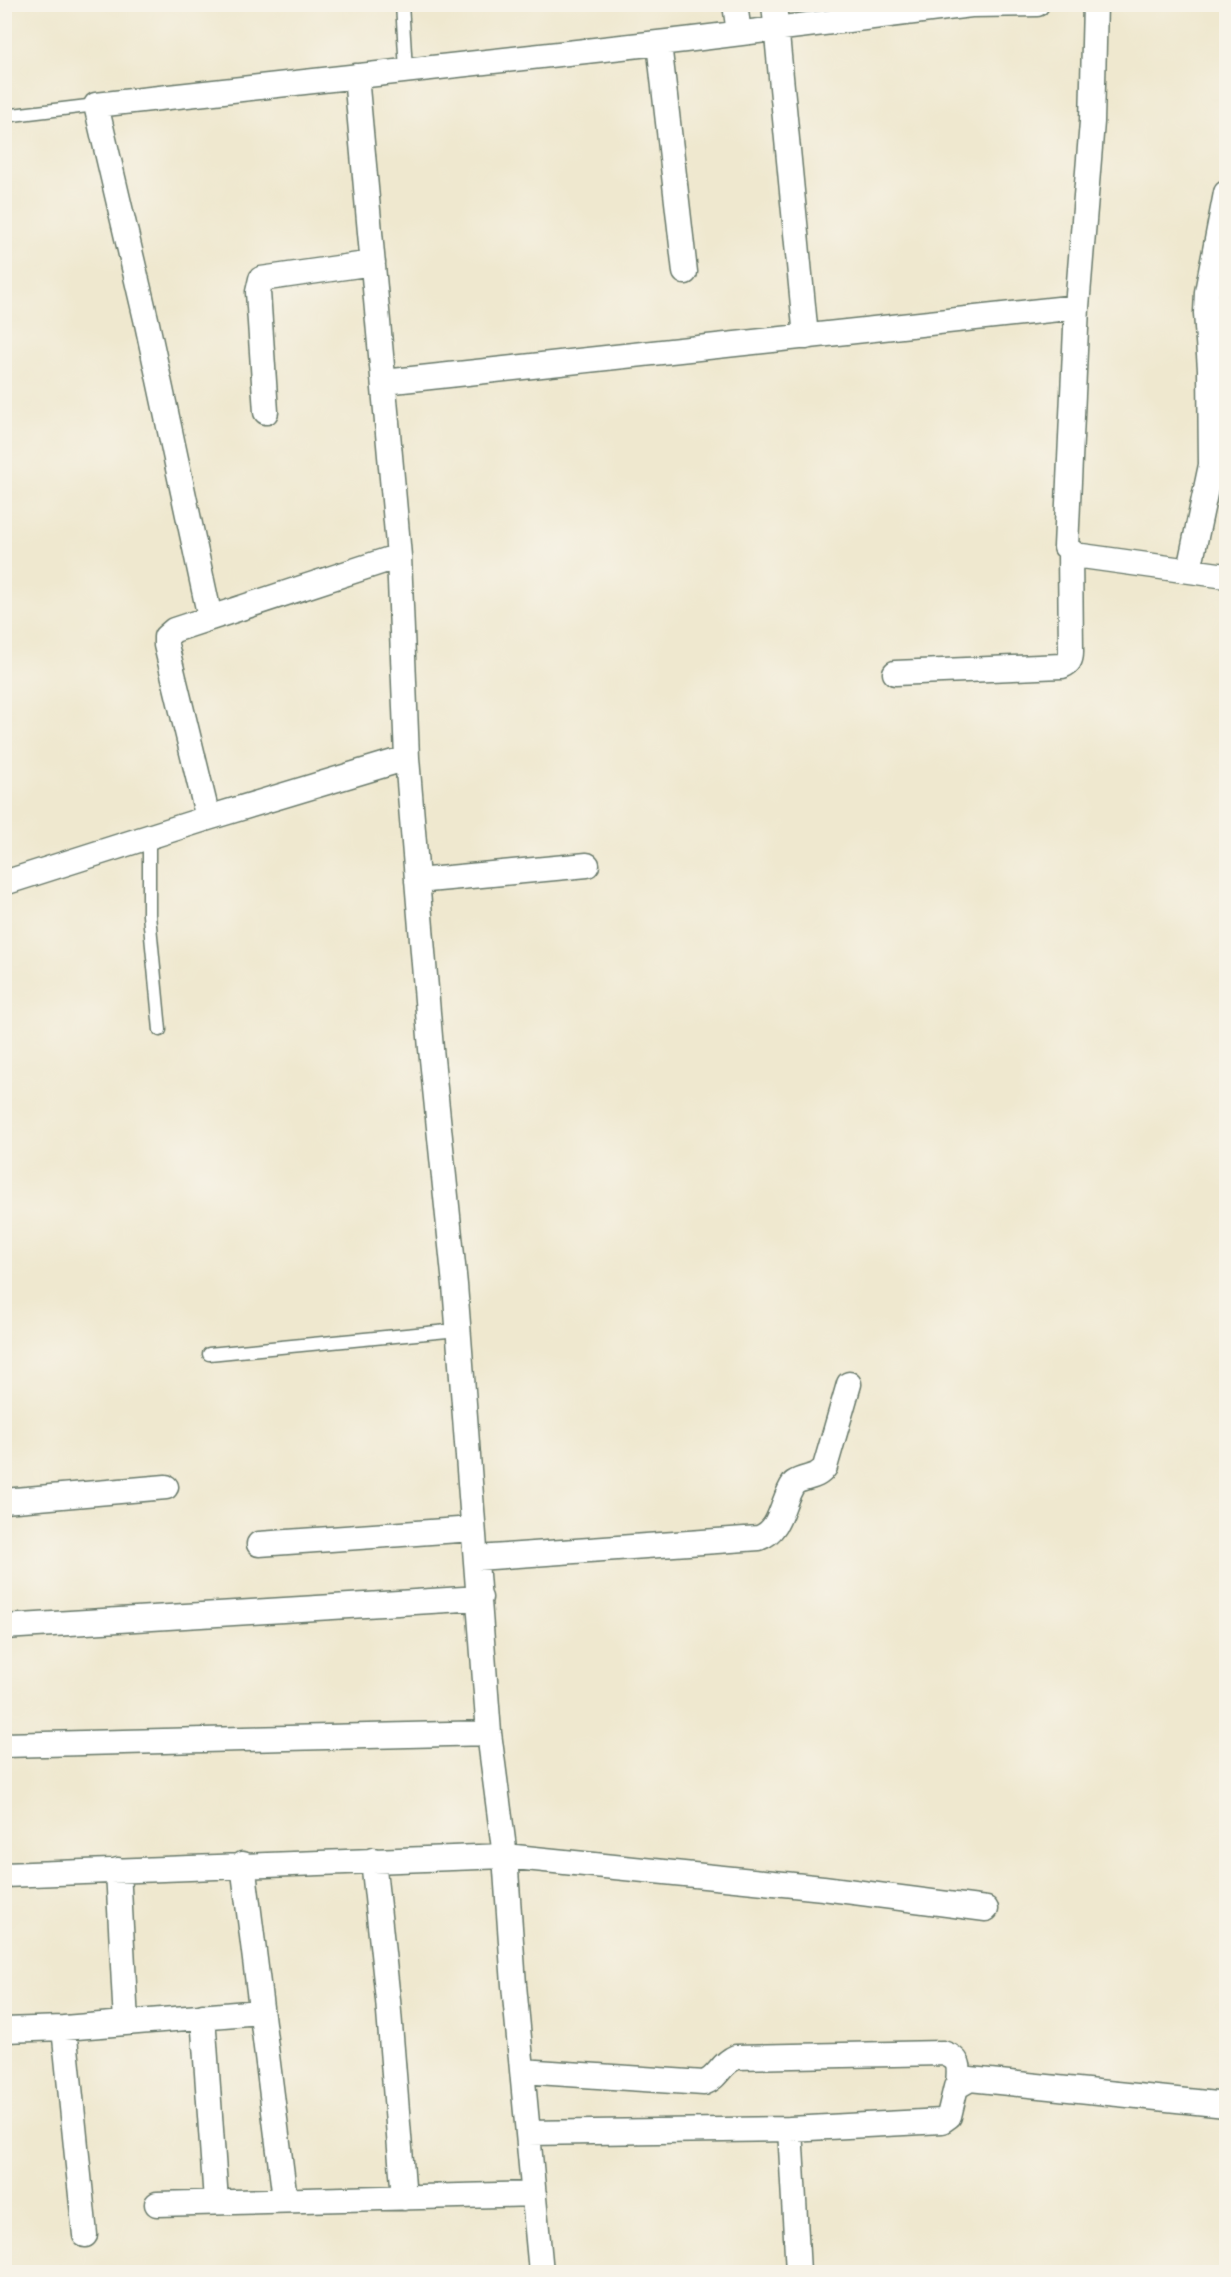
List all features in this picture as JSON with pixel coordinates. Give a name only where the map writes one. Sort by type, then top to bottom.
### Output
[{"type":"street","points":[[735,4],[739,33]]},
{"type":"street","points":[[774,4],[806,336]]},
{"type":"street","points":[[210,618],[160,382],[96,105],[659,43],[971,5],[1037,4]]},
{"type":"street","points":[[1095,4],[1092,122],[1077,307],[1066,547],[1082,556],[1227,576]]},
{"type":"street","points":[[659,43],[685,272]]},
{"type":"street","points":[[356,76],[399,556],[407,758],[417,881],[458,1330],[489,1733],[505,1856],[541,2272]]},
{"type":"street","points":[[1189,570],[1208,483],[1219,456],[1206,313],[1207,292],[1227,193]]},
{"type":"street","points":[[266,412],[258,292],[261,279],[373,263]]},
{"type":"street","points":[[384,382],[1077,307]]},
{"type":"street","points":[[895,673],[1067,664],[1071,659],[1070,551]]},
{"type":"street","points":[[207,818],[166,637],[174,630],[399,556]]},
{"type":"street","points":[[4,883],[207,818],[407,758]]},
{"type":"street","points":[[417,881],[587,865]]},
{"type":"street","points":[[477,1558],[765,1536],[774,1528],[794,1484],[801,1479],[816,1477],[825,1467],[849,1384]]},
{"type":"street","points":[[4,1501],[166,1487]]},
{"type":"street","points":[[259,1544],[473,1528]]},
{"type":"street","points":[[4,1627],[480,1598]]},
{"type":"street","points":[[4,1745],[489,1733]]},
{"type":"street","points":[[4,1875],[243,1864],[505,1856],[823,1888],[986,1909]]},
{"type":"street","points":[[373,1860],[388,2000],[404,2198]]},
{"type":"street","points":[[243,1864],[285,2199]]},
{"type":"street","points":[[118,1870],[126,2023]]},
{"type":"street","points":[[4,2030],[64,2028],[260,2012]]},
{"type":"street","points":[[203,2016],[216,2201]]},
{"type":"street","points":[[64,2028],[85,2235]]},
{"type":"street","points":[[522,2071],[704,2083],[713,2079],[724,2063],[736,2057],[943,2053],[952,2056],[959,2069],[958,2085],[954,2092],[949,2116],[942,2121],[790,2129],[528,2133]]},
{"type":"street","points":[[958,2085],[970,2079],[1227,2105]]},
{"type":"street","points":[[790,2129],[798,2272]]},
{"type":"street","points":[[157,2204],[534,2194]]},
{"type":"lane","points":[[402,4],[406,70]]},
{"type":"lane","points":[[4,116],[96,105]]},
{"type":"lane","points":[[149,837],[149,915],[160,1030]]},
{"type":"lane","points":[[209,1354],[458,1330]]}]
